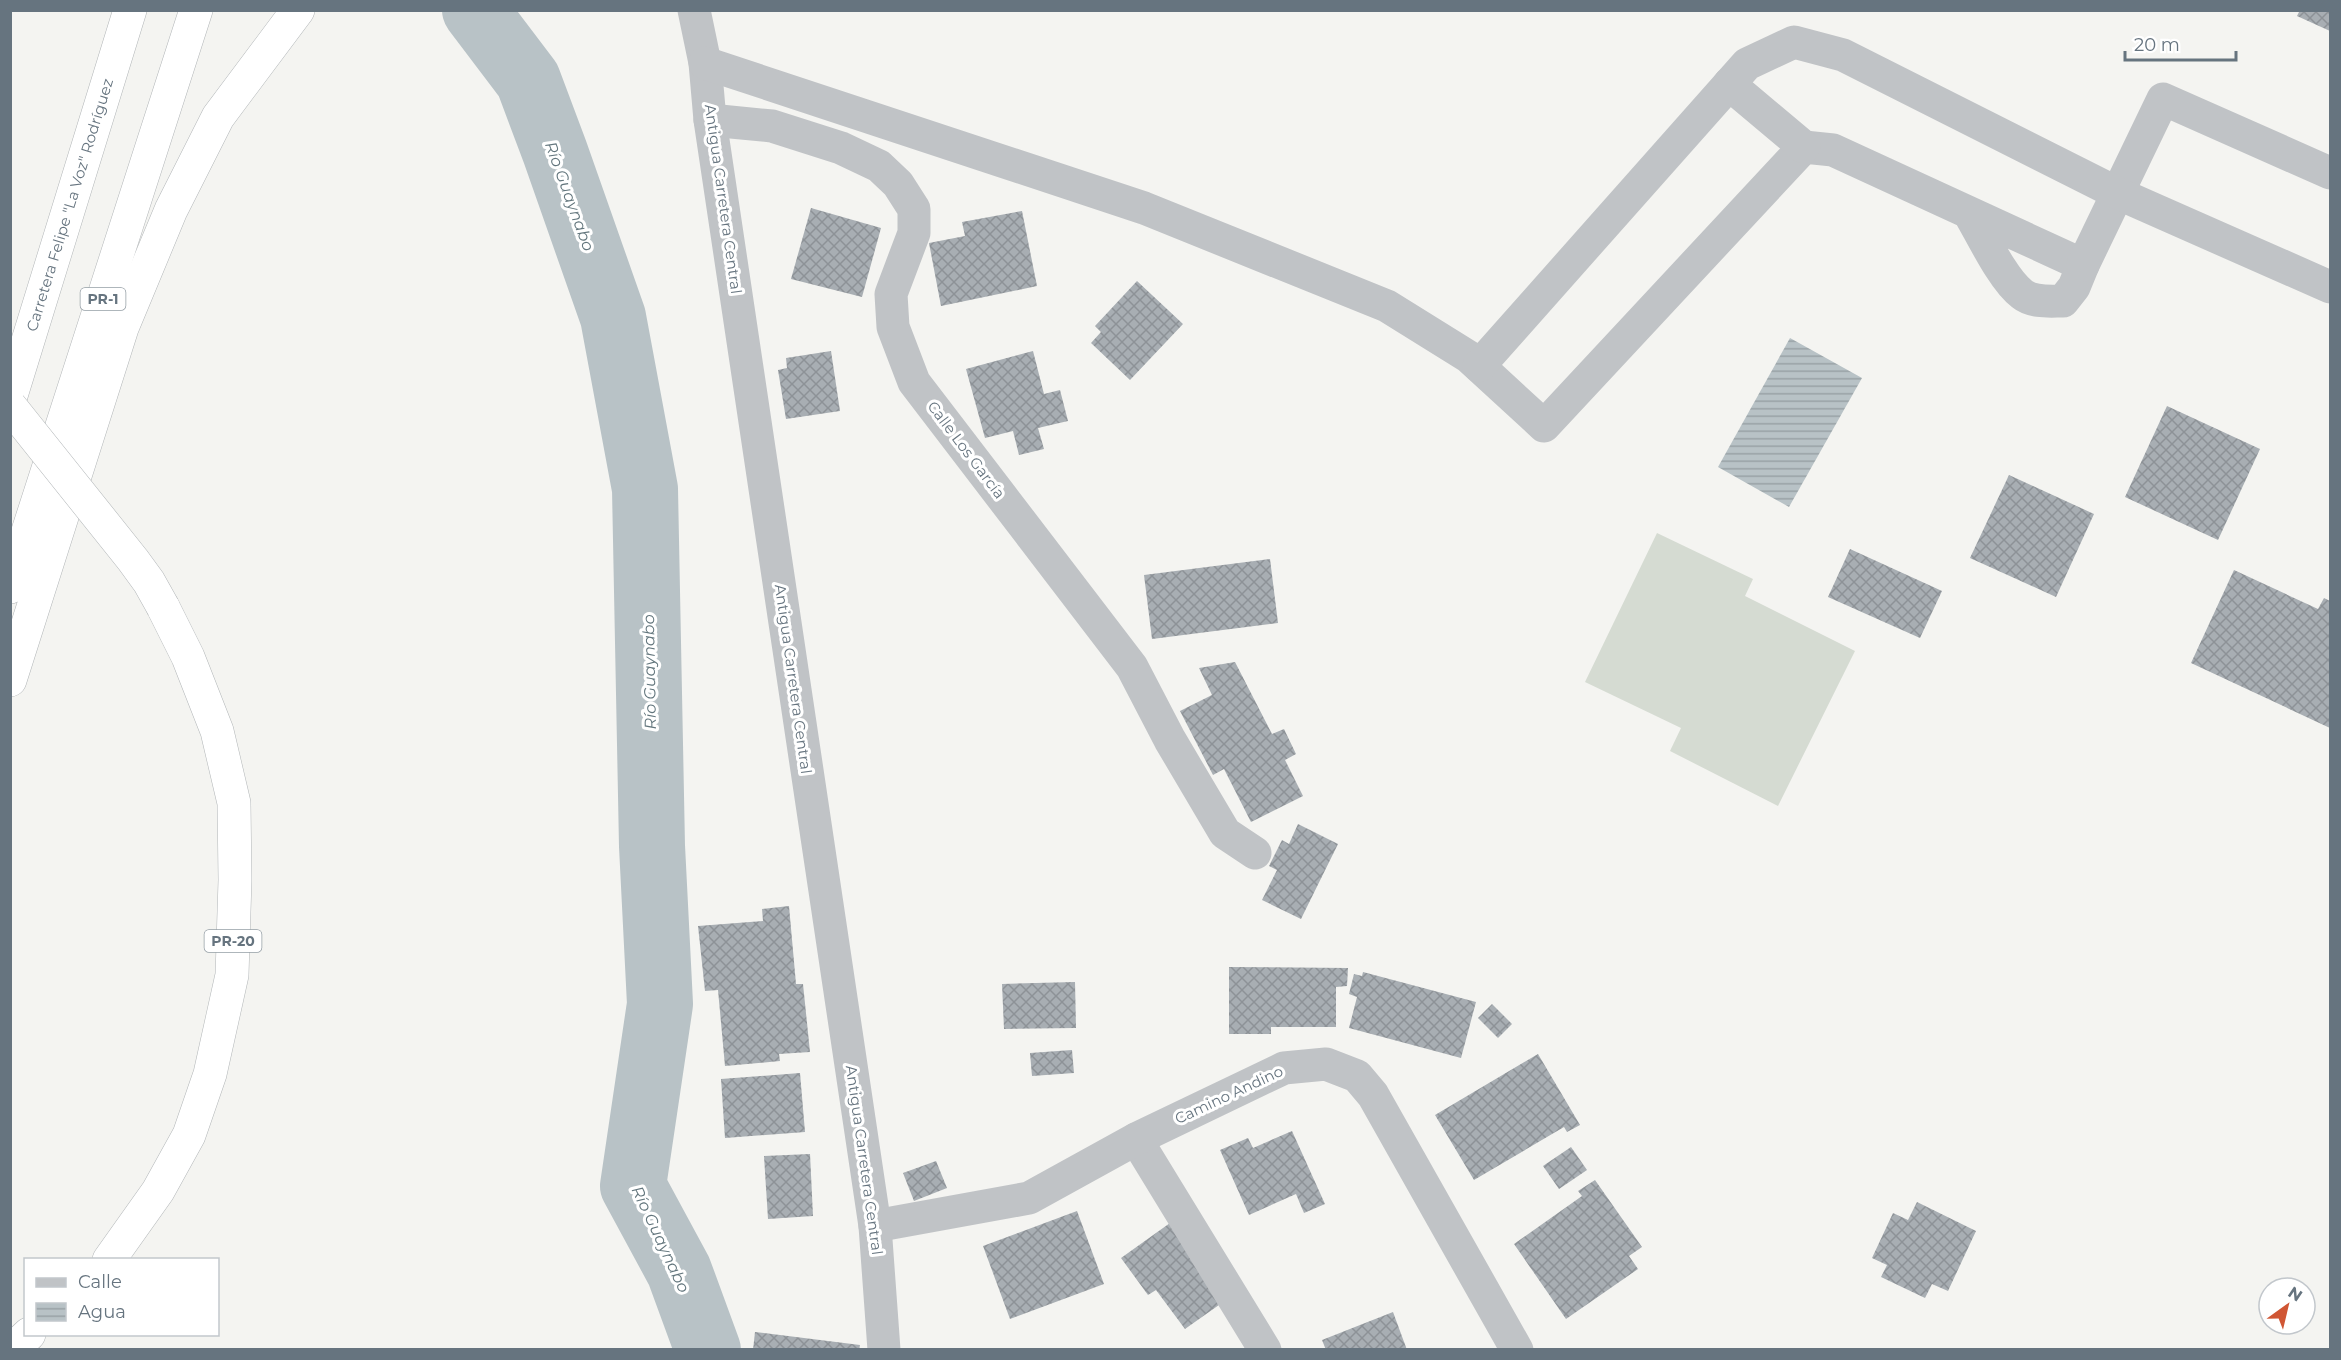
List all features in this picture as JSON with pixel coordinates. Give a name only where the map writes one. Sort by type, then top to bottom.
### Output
[{"type":"highway","name":"Carretera Felipe \"La Voz\" Rodríguez","points":[[10,399],[130,10]]},
{"type":"highway","name":"PR-1","points":[[10,587],[196,10]]},
{"type":"highway","points":[[10,680],[122,328],[171,210],[218,117],[298,10]]},
{"type":"highway","name":"PR-20","points":[[10,406],[138,567],[163,607],[188,657],[217,730],[234,803],[235,880],[232,975],[210,1074],[189,1135],[158,1191],[110,1258]]},
{"type":"highway","points":[[12,1350],[28,1336]]},
{"type":"street","name":"Antigua Carretera Central","points":[[694,10],[705,63],[710,120],[875,1226],[884,1350]]},
{"type":"street","points":[[1479,366],[1747,64],[1794,42],[1843,55],[2117,193],[2331,287]]},
{"type":"street","points":[[705,63],[1144,208],[1387,306],[1469,357],[1544,426],[1804,147]]},
{"type":"street","points":[[1729,84],[1804,147],[1833,150],[2083,265]]},
{"type":"street","points":[[1969,213],[2007,277],[2023,295],[2039,301],[2063,302],[2074,287],[2163,99],[2331,174]]},
{"type":"street","name":"Calle Los García","points":[[710,120],[772,126],[841,148],[879,166],[898,183],[914,209],[914,233],[891,294],[893,327],[914,382],[1132,667],[1170,740],[1225,833],[1255,853]]},
{"type":"street","name":"Camino Andino","points":[[875,1226],[1029,1198],[1136,1139],[1284,1068],[1326,1064],[1358,1076],[1373,1095],[1516,1350]]},
{"type":"street","points":[[1136,1139],[1265,1350]]},
{"type":"shaded area","points":[[1657,533],[1753,579],[1745,596],[1855,651],[1778,806],[1670,751],[1681,728],[1585,682]]},
{"type":"water","points":[[1790,338],[1862,378],[1789,507],[1718,467]]},
{"type":"building","points":[[2300,10],[2330,10],[2330,31],[2297,16]]},
{"type":"building","points":[[811,208],[881,228],[862,297],[791,279]]},
{"type":"building","points":[[1022,211],[1037,286],[941,306],[929,243],[965,236],[962,222]]},
{"type":"building","points":[[1137,281],[1183,324],[1130,380],[1091,343],[1101,332],[1095,326]]},
{"type":"building","points":[[831,351],[840,411],[786,419],[778,370],[787,368],[786,358]]},
{"type":"building","points":[[1033,351],[1044,394],[1060,390],[1068,421],[1038,428],[1044,449],[1019,455],[1013,431],[985,438],[966,369]]},
{"type":"building","points":[[2167,406],[2260,449],[2218,540],[2125,497]]},
{"type":"building","points":[[2009,475],[2094,514],[2056,597],[1970,558]]},
{"type":"building","points":[[1850,549],[1942,591],[1920,638],[1828,597]]},
{"type":"building","points":[[1270,559],[1278,623],[1152,639],[1144,575]]},
{"type":"building","points":[[2234,570],[2318,609],[2324,598],[2330,601],[2330,728],[2191,663]]},
{"type":"building","points":[[1235,662],[1272,734],[1284,729],[1296,754],[1285,760],[1303,796],[1251,822],[1224,769],[1213,775],[1180,711],[1212,695],[1199,668]]},
{"type":"building","points":[[1298,824],[1338,844],[1301,919],[1262,900],[1277,870],[1269,866],[1282,840],[1289,844]]},
{"type":"building","points":[[789,906],[796,984],[803,984],[810,1052],[779,1054],[780,1061],[725,1066],[718,990],[705,991],[698,926],[763,921],[762,909]]},
{"type":"building","points":[[1229,967],[1348,968],[1347,986],[1336,987],[1336,1027],[1271,1027],[1271,1034],[1229,1034]]},
{"type":"building","points":[[1363,972],[1476,1002],[1461,1058],[1349,1028],[1357,997],[1349,994],[1354,974],[1362,976]]},
{"type":"building","points":[[1075,982],[1076,1028],[1004,1029],[1002,984]]},
{"type":"building","points":[[1492,1004],[1512,1024],[1498,1038],[1478,1018]]},
{"type":"building","points":[[1072,1050],[1074,1073],[1032,1076],[1030,1053]]},
{"type":"building","points":[[1538,1054],[1580,1125],[1567,1132],[1564,1127],[1474,1180],[1435,1115]]},
{"type":"building","points":[[800,1073],[805,1132],[725,1138],[721,1079]]},
{"type":"building","points":[[1292,1131],[1325,1204],[1304,1213],[1296,1194],[1249,1215],[1220,1150],[1248,1138],[1253,1148]]},
{"type":"building","points":[[1571,1147],[1587,1170],[1559,1189],[1543,1166]]},
{"type":"building","points":[[810,1154],[813,1216],[768,1219],[764,1156]]},
{"type":"building","points":[[936,1161],[947,1188],[914,1201],[903,1173]]},
{"type":"building","points":[[1595,1180],[1642,1247],[1629,1256],[1638,1269],[1566,1319],[1514,1244],[1582,1196],[1578,1191]]},
{"type":"building","points":[[1917,1202],[1976,1231],[1948,1291],[1932,1284],[1925,1298],[1881,1277],[1887,1265],[1872,1258],[1893,1213],[1908,1220]]},
{"type":"building","points":[[1077,1211],[1104,1284],[1010,1319],[983,1246]]},
{"type":"building","points":[[1170,1223],[1226,1300],[1185,1329],[1156,1290],[1148,1295],[1121,1258]]},
{"type":"building","points":[[1393,1312],[1407,1350],[1326,1350],[1322,1340]]},
{"type":"building","points":[[755,1332],[860,1345],[859,1350],[753,1350]]},
{"type":"waterway","name":"Río Guaynabo","points":[[475,10],[528,80],[555,152],[613,317],[645,489],[652,846],[660,1004],[633,1186],[679,1271],[708,1350]]}]
